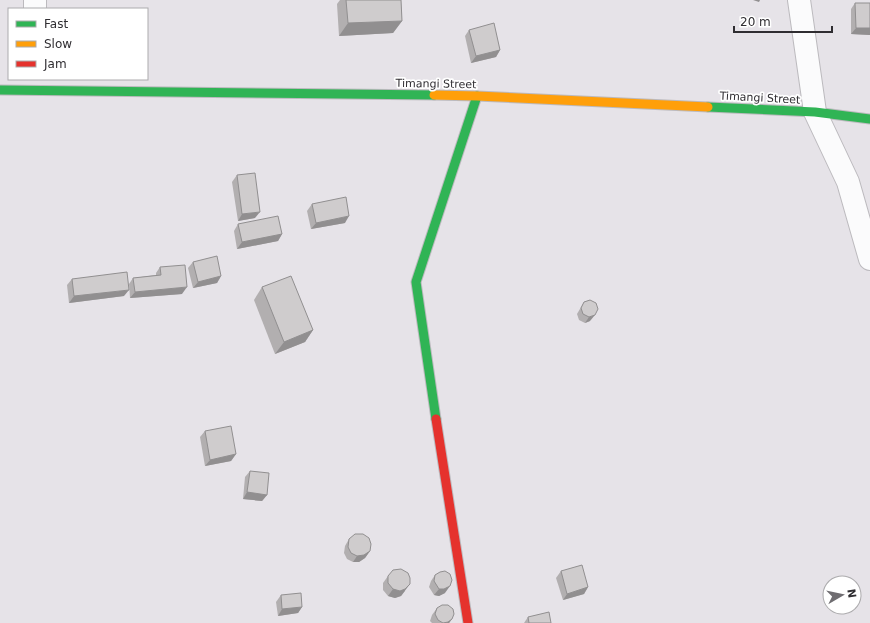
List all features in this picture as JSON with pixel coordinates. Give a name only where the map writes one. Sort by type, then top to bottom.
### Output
[{"type":"street","points":[[799,0],[814,112],[848,182],[870,259]]},
{"type":"street","name":"Timangi Street","points":[[0,90],[29,85],[477,96],[814,112],[870,119]]},
{"type":"street","points":[[468,623],[416,282],[477,96]]},
{"type":"building","points":[[346,0],[401,0],[402,21],[348,23]]},
{"type":"building","points":[[855,3],[870,3],[870,28],[856,28]]},
{"type":"building","points":[[494,23],[500,50],[476,56],[469,30]]},
{"type":"building","points":[[255,173],[260,212],[242,214],[237,175]]},
{"type":"building","points":[[346,197],[349,216],[316,223],[312,204]]},
{"type":"building","points":[[278,216],[282,234],[242,242],[238,224]]},
{"type":"building","points":[[217,256],[221,276],[198,282],[193,262]]},
{"type":"building","points":[[185,265],[187,287],[135,292],[133,278],[161,275],[160,267]]},
{"type":"building","points":[[127,272],[129,290],[74,296],[72,279]]},
{"type":"building","points":[[291,276],[313,330],[284,342],[262,287]]},
{"type":"building","points":[[590,300],[596,303],[598,309],[595,315],[589,317],[583,314],[581,308],[584,302]]},
{"type":"building","points":[[231,426],[236,454],[210,460],[205,431]]},
{"type":"building","points":[[250,471],[269,473],[267,495],[247,492]]},
{"type":"building","points":[[355,534],[363,534],[369,538],[371,544],[370,551],[364,555],[357,556],[351,553],[348,547],[349,539]]},
{"type":"building","points":[[582,565],[588,587],[567,594],[561,571]]},
{"type":"building","points":[[401,569],[408,573],[410,584],[405,589],[400,591],[393,589],[388,583],[388,576],[393,570]]},
{"type":"building","points":[[445,571],[450,574],[452,580],[450,586],[444,589],[439,589],[434,581],[435,575]]},
{"type":"building","points":[[301,593],[302,607],[282,609],[281,595]]},
{"type":"building","points":[[442,605],[448,605],[453,609],[454,614],[452,619],[443,623],[438,620],[435,614],[437,608]]},
{"type":"building","points":[[549,612],[551,623],[529,623],[528,617]]},
{"type":"traffic: fast","points":[[0,90],[434,95]]},
{"type":"traffic: fast","points":[[436,419],[416,282],[477,96]]},
{"type":"traffic: fast","points":[[708,107],[815,112],[870,119]]},
{"type":"traffic: slow","points":[[434,95],[708,107]]},
{"type":"traffic: jam","points":[[436,419],[468,623]]}]
